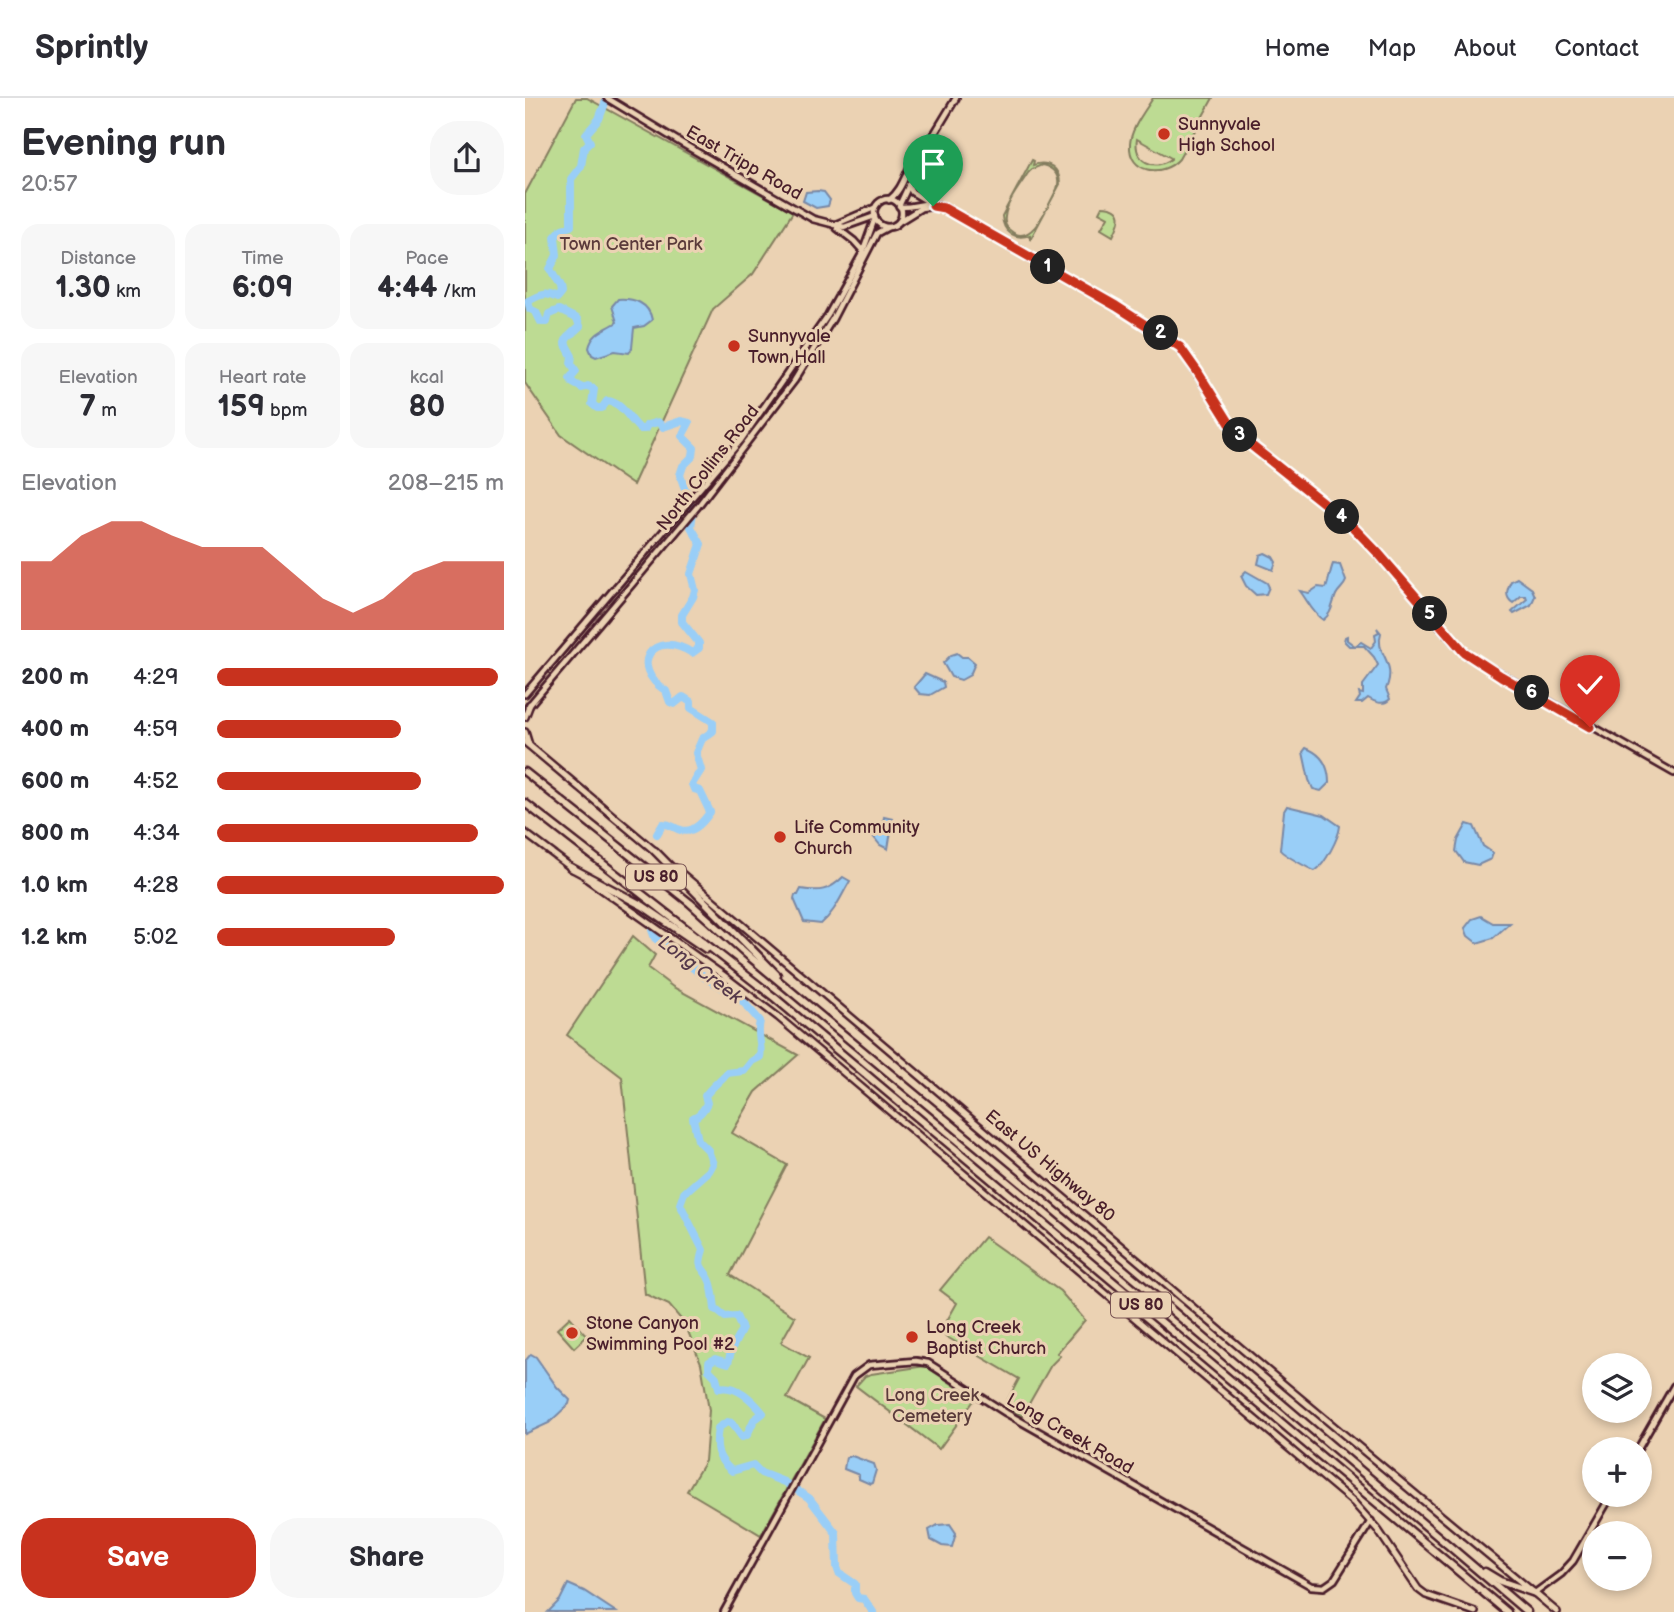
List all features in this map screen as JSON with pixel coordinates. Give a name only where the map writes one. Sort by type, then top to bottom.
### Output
[{"type":"highway","name":"US 80","points":[[525,772],[690,904],[1527,1612]]},
{"type":"highway","name":"US 80","points":[[525,803],[775,998],[1507,1612]]},
{"type":"highway","points":[[656,852],[767,963],[785,985]]},
{"type":"highway","points":[[570,867],[643,906],[775,998]]},
{"type":"highway","points":[[1459,1553],[1500,1581],[1535,1593]]},
{"type":"main road","points":[[525,717],[530,704]]},
{"type":"main road","points":[[525,732],[526,744]]},
{"type":"main road","name":"East US Highway 80","points":[[526,744],[1287,1388],[1557,1612]]},
{"type":"main road","points":[[525,833],[778,1017],[1172,1348],[1353,1502],[1371,1521],[1418,1589],[1426,1595],[1475,1612]]},
{"type":"street","name":"East Tripp Road","points":[[607,98],[813,219],[833,225],[863,251]]},
{"type":"street","points":[[899,222],[902,214],[900,206],[908,185],[927,146],[956,98]]},
{"type":"street","points":[[889,200],[899,189],[917,154],[927,146]]},
{"type":"street","points":[[908,185],[912,192],[928,202],[944,208],[1128,313],[1180,347],[1232,427],[1350,524],[1464,652],[1501,676],[1674,773]]},
{"type":"street","points":[[833,225],[876,207],[881,201],[889,200],[900,206],[928,202]]},
{"type":"street","points":[[876,207],[875,217],[880,224],[888,227],[921,208],[944,208]]},
{"type":"street","points":[[833,225],[849,226],[867,217],[875,217]]},
{"type":"street","name":"North Collins Road","points":[[845,292],[875,217]]},
{"type":"street","name":"North Collins Road","points":[[525,710],[698,506],[772,410],[845,292],[877,233],[888,227]]},
{"type":"street","name":"North Collins Road","points":[[525,694],[707,483],[823,328]]},
{"type":"street","points":[[766,405],[772,410]]},
{"type":"street","points":[[707,483],[712,487]]},
{"type":"street","points":[[616,587],[623,593]]},
{"type":"street","name":"Long Creek Road","points":[[724,1612],[854,1376],[869,1365],[916,1361],[928,1363],[1006,1413],[1311,1587],[1324,1587],[1334,1580],[1371,1521]]},
{"type":"street","points":[[1645,1437],[1674,1386]]},
{"type":"street","points":[[1535,1593],[1573,1562],[1605,1507]]},
{"type":"green space","name":"Town Center Park","points":[[576,98],[587,98],[793,212],[753,274],[713,309],[633,485],[561,435],[525,383],[525,194]]},
{"type":"green space","points":[[1153,98],[1213,98],[1179,159],[1164,169],[1147,170],[1134,161],[1130,144],[1136,126]],"holes":[[[1137,139],[1171,158],[1158,164],[1146,162],[1138,153]]]},
{"type":"green space","points":[[1032,160],[1033,165],[1044,164],[1055,170],[1060,184],[1051,201],[1058,185],[1057,177],[1050,168],[1042,165],[1028,173],[1008,205],[1006,225],[1009,230],[1019,235],[1033,229],[1044,214],[1030,240],[1030,235],[1019,237],[1007,231],[1002,216]]},
{"type":"green space","points":[[1102,206],[1118,212],[1118,225],[1113,236],[1101,229],[1108,217],[1099,212]]},
{"type":"green space","points":[[633,936],[655,955],[648,968],[673,987],[798,1055],[756,1092],[732,1133],[787,1165],[730,1275],[795,1317],[781,1342],[809,1358],[787,1398],[825,1419],[761,1535],[687,1491],[705,1461],[709,1410],[701,1363],[685,1324],[669,1305],[645,1294],[622,1077],[567,1035]]},
{"type":"green space","name":"Long Creek Cemetery","points":[[984,1237],[1060,1291],[1085,1320],[1057,1353],[1060,1356],[1051,1365],[1022,1416],[1005,1405],[1019,1379],[940,1333],[957,1303],[940,1290]]},
{"type":"green space","name":"Stone Canyon Swimming Pool #2","points":[[570,1317],[587,1336],[574,1348],[557,1329]]},
{"type":"green space","name":"Long Creek Cemetery","points":[[925,1366],[975,1399],[939,1449],[856,1386],[865,1376],[871,1374]]},
{"type":"water","points":[[806,192],[824,192],[830,200],[828,206],[816,208],[803,201]]},
{"type":"water","points":[[618,299],[630,299],[640,303],[648,309],[652,320],[644,326],[634,328],[629,353],[615,351],[596,357],[589,348],[596,335],[617,322],[612,306]]},
{"type":"water","points":[[1265,553],[1276,562],[1273,570],[1258,564],[1260,555]]},
{"type":"water","points":[[1333,564],[1340,565],[1346,581],[1323,620],[1313,611],[1300,591],[1309,593],[1318,587],[1326,588]]},
{"type":"water","points":[[1246,571],[1267,583],[1269,587],[1266,594],[1256,595],[1246,586],[1241,576]]},
{"type":"water","points":[[1517,578],[1532,589],[1535,596],[1531,605],[1514,614],[1512,612],[1527,599],[1526,596],[1521,596],[1513,603],[1508,598],[1511,581]]},
{"type":"water","points":[[1377,628],[1381,633],[1381,647],[1389,671],[1386,689],[1390,699],[1388,701],[1379,703],[1368,698],[1362,703],[1356,703],[1360,697],[1359,693],[1363,694],[1363,685],[1378,665],[1364,646],[1355,646],[1361,642],[1371,648],[1376,641],[1375,634],[1379,632]]},
{"type":"water","points":[[1347,636],[1347,640],[1355,646],[1349,646],[1344,641],[1345,637]]},
{"type":"water","points":[[957,653],[975,663],[970,675],[961,680],[951,677],[943,663]]},
{"type":"water","points":[[925,674],[943,682],[944,687],[930,695],[920,694],[914,687]]},
{"type":"water","points":[[1306,748],[1320,757],[1326,766],[1329,783],[1321,791],[1313,789],[1309,780],[1303,752]]},
{"type":"water","points":[[1287,806],[1324,815],[1340,826],[1331,850],[1315,871],[1280,850],[1284,811]]},
{"type":"water","points":[[884,817],[893,819],[888,849],[880,845],[872,835]]},
{"type":"water","points":[[1467,824],[1474,826],[1483,846],[1493,853],[1491,859],[1478,865],[1464,862],[1456,851],[1458,840]]},
{"type":"water","points":[[843,877],[850,881],[826,919],[821,924],[804,922],[794,899],[795,895],[798,895],[801,889],[828,888]]},
{"type":"water","points":[[1481,916],[1493,923],[1510,923],[1493,938],[1477,943],[1468,936],[1465,928],[1472,919]]},
{"type":"water","points":[[531,1354],[570,1400],[549,1423],[525,1434],[525,1361]]},
{"type":"water","points":[[852,1456],[874,1464],[876,1470],[872,1483],[859,1479],[859,1475],[844,1469],[846,1457]]},
{"type":"water","points":[[950,1524],[956,1533],[952,1547],[942,1546],[931,1540],[929,1530],[938,1525]]},
{"type":"water","points":[[568,1584],[616,1612],[548,1612],[560,1600]]},
{"type":"waterway","name":"Long Creek","points":[[607,98],[599,119],[586,134],[590,142],[584,148],[581,166],[571,179],[571,226],[562,229],[555,237],[557,255],[550,269],[561,293],[557,298],[545,295],[528,301],[530,309],[536,312],[541,322],[547,322],[549,314],[559,310],[577,319],[580,326],[565,343],[576,371],[570,378],[582,388],[588,386],[594,389],[592,404],[597,408],[602,408],[607,401],[617,404],[640,429],[658,422],[663,427],[681,421],[689,423],[682,436],[694,448],[693,456],[683,466],[680,475],[693,512],[691,527],[701,544],[691,574],[695,590],[682,615],[682,622],[699,643],[699,648],[692,653],[678,646],[656,647],[647,661],[648,671],[654,681],[666,691],[670,702],[674,704],[683,697],[691,702],[691,708],[713,722],[713,731],[702,739],[696,753],[701,770],[692,784],[694,789],[700,791],[710,812],[701,823],[690,830],[663,824],[657,834]]},
{"type":"waterway","name":"Long Creek","points":[[652,930],[655,938],[706,978],[739,997],[760,1021],[760,1057],[752,1061],[744,1071],[727,1073],[707,1093],[705,1108],[693,1118],[698,1140],[708,1150],[713,1164],[709,1171],[684,1193],[680,1204],[703,1250],[701,1265],[711,1284],[715,1309],[725,1317],[736,1316],[742,1329],[728,1363],[715,1359],[709,1362],[709,1370],[716,1377],[719,1388],[738,1391],[763,1413],[754,1420],[747,1435],[742,1437],[732,1423],[727,1422],[718,1428],[718,1452],[732,1471],[753,1465],[761,1473],[784,1482],[809,1498],[836,1533],[839,1573],[855,1584],[858,1598],[864,1599],[873,1612]]},
{"type":"place","name":"Sunnyvale High School","points":[[1164,134]]},
{"type":"place","name":"Sunnyvale Town Hall","points":[[734,346]]},
{"type":"place","name":"Life Community Church","points":[[780,837]]},
{"type":"place","name":"Stone Canyon Swimming Pool #2","points":[[572,1333]]},
{"type":"place","name":"Long Creek Baptist Church","points":[[912,1337]]},
{"type":"route","points":[[933,206],[944,208],[1116,306],[1180,347],[1232,427],[1350,524],[1464,652],[1590,727]]}]
